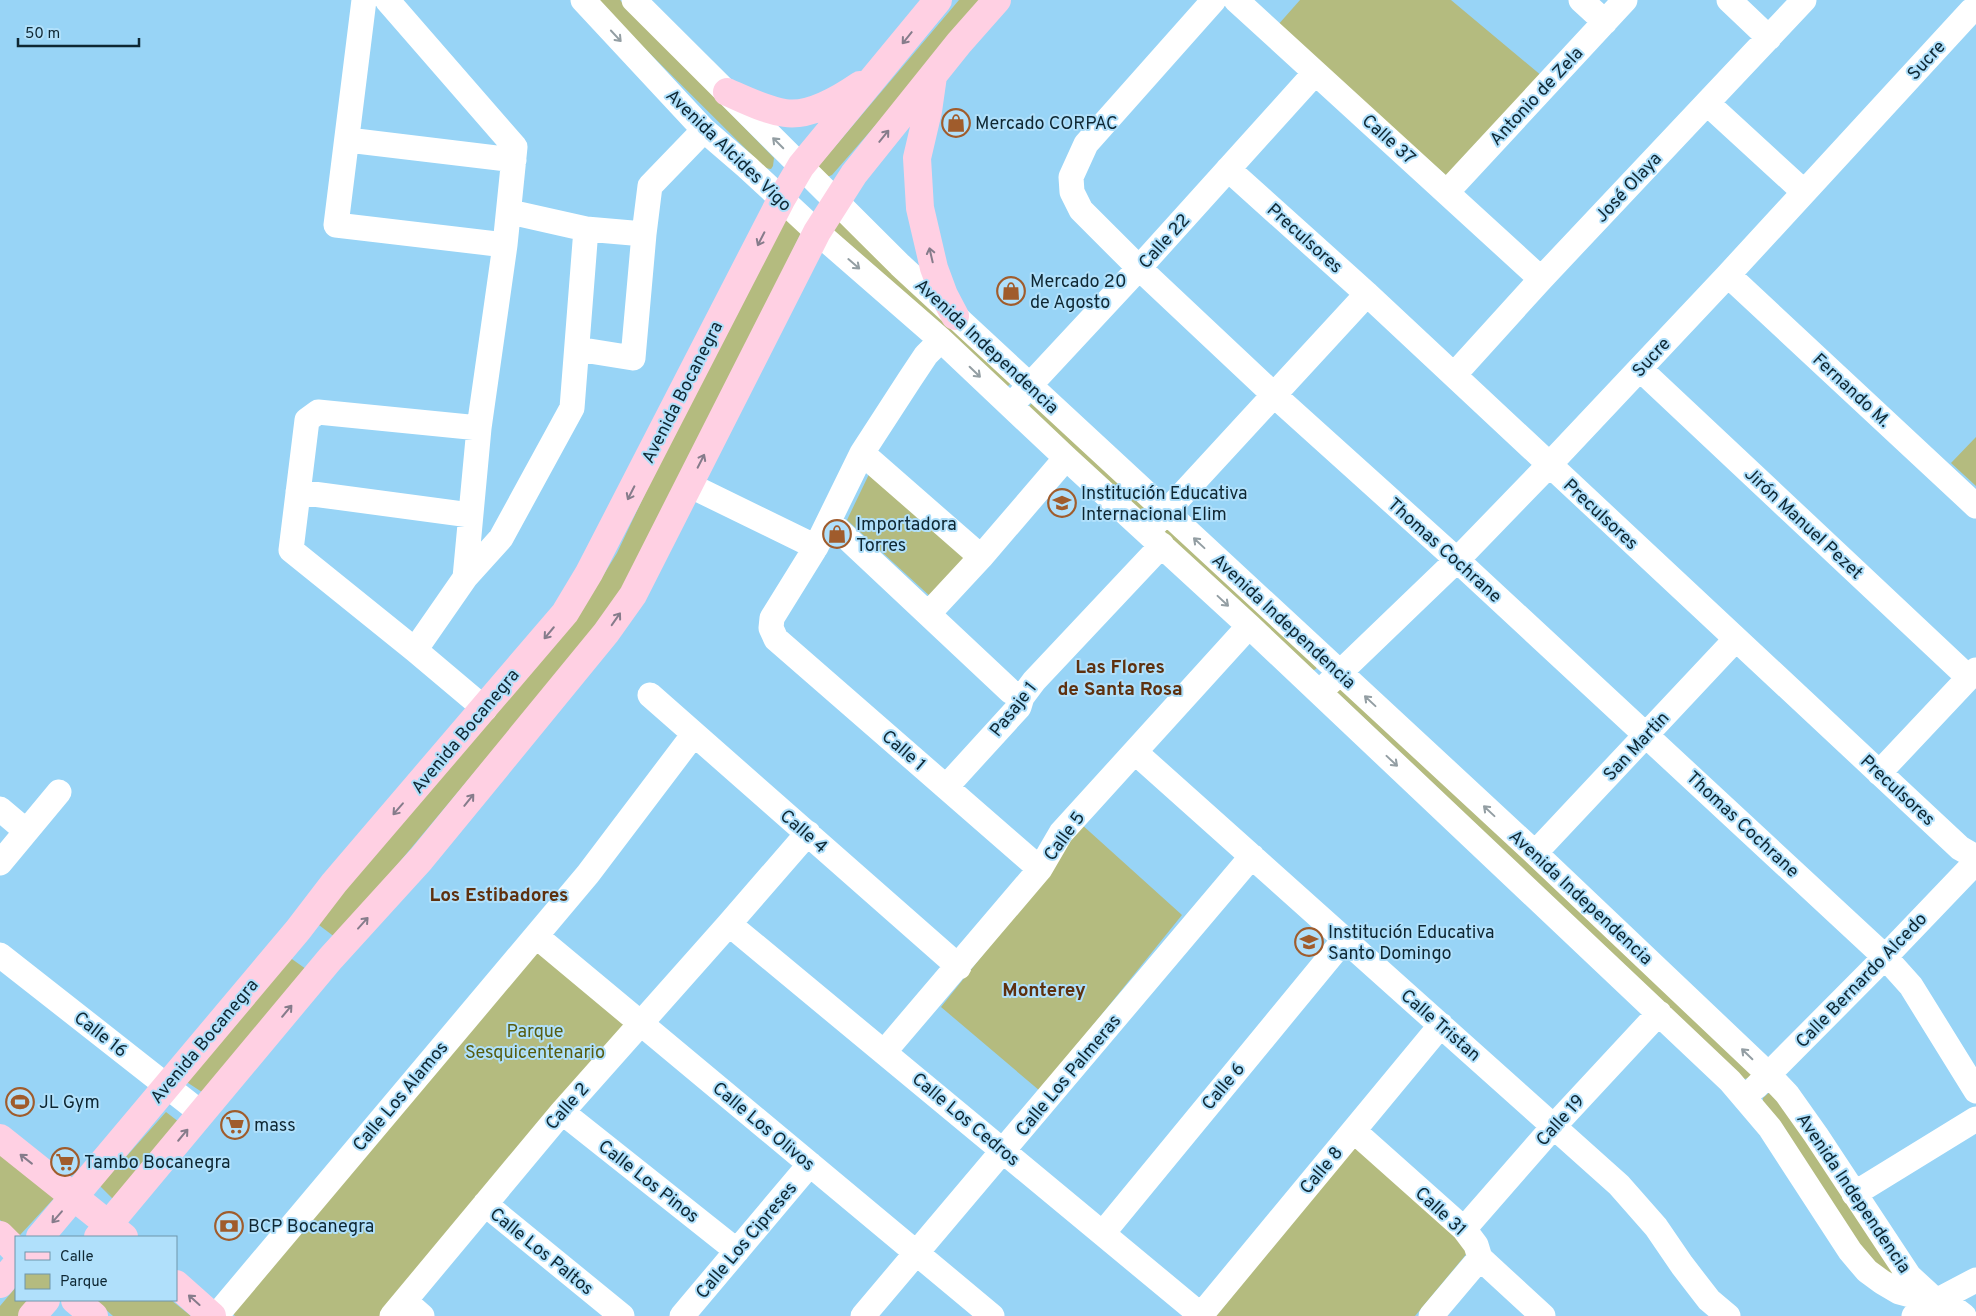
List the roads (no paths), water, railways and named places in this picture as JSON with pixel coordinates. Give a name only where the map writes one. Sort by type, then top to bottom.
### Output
[{"type":"main road","name":"Avenida Bocanegra","points":[[41,1236],[298,930],[334,883],[565,613],[589,573],[781,200],[801,166],[938,0]]},
{"type":"main road","points":[[0,1138],[74,1197],[110,1233],[201,1113],[330,959],[421,859],[606,633],[633,595],[817,232],[854,174],[997,0]]},
{"type":"main road","points":[[727,92],[787,114],[809,110],[839,100],[876,75]]},
{"type":"main road","points":[[933,76],[928,110],[917,158],[920,208],[934,268],[944,295],[955,316]]},
{"type":"main road","points":[[298,930],[330,959]]},
{"type":"main road","points":[[0,1235],[15,1250]]},
{"type":"main road","points":[[0,1284],[15,1266]]},
{"type":"main road","points":[[178,1286],[214,1316]]},
{"type":"main road","points":[[32,1316],[45,1301]]},
{"type":"main road","points":[[76,1301],[94,1316]]},
{"type":"street","points":[[364,0],[336,225],[506,245]]},
{"type":"street","points":[[387,0],[515,147],[506,245],[478,428],[466,578]]},
{"type":"street","name":"Avenida Alcides Vigo","points":[[582,0],[704,130],[817,232]]},
{"type":"street","points":[[634,0],[837,202]]},
{"type":"street","name":"Thomas Cochrane","points":[[1214,0],[1086,144],[1071,177],[1072,192],[1081,210],[1139,268],[1274,395],[1457,560],[1885,957],[1911,986],[1976,1091]]},
{"type":"street","name":"Calle 37","points":[[1236,0],[1541,279]]},
{"type":"street","points":[[1581,0],[1605,22]]},
{"type":"street","name":"Antonio de Zela","points":[[1447,192],[1626,0]]},
{"type":"street","points":[[1729,0],[1769,38]]},
{"type":"street","name":"José Olaya","points":[[1454,375],[1541,279],[1804,0]]},
{"type":"street","name":"Sucre","points":[[1319,693],[1338,672],[1457,560],[1549,465],[1728,275],[1969,8]]},
{"type":"street","name":"Calle 22","points":[[1011,406],[1315,74]]},
{"type":"street","points":[[1707,103],[1804,192]]},
{"type":"street","points":[[577,349],[633,358],[650,186],[704,130]]},
{"type":"street","points":[[348,140],[514,160]]},
{"type":"street","name":"Preculsores","points":[[1228,169],[1367,294],[1960,848],[1976,857]]},
{"type":"street","name":"Avenida Independencia","points":[[837,202],[1029,386],[1535,853],[1768,1074],[1787,1094],[1816,1134],[1908,1276],[1936,1301]]},
{"type":"street","points":[[510,212],[586,229],[644,234]]},
{"type":"street","points":[[415,650],[466,578],[501,538],[572,408],[586,229]]},
{"type":"street","name":"Avenida Independencia","points":[[817,232],[941,340],[1066,458],[1155,538],[1746,1097],[1770,1128],[1850,1251],[1867,1271],[1899,1292],[1936,1301]]},
{"type":"street","name":"Fernando M.","points":[[1728,275],[1976,506]]},
{"type":"street","name":"Pasaje 1","points":[[946,787],[1019,707],[1022,697],[1034,681],[1155,538],[1166,512],[1367,294]]},
{"type":"street","points":[[689,485],[816,547],[862,453],[926,355],[941,340]]},
{"type":"street","name":"Jirón Manuel Pezet","points":[[1640,369],[1972,674]]},
{"type":"street","points":[[478,428],[318,412],[306,420],[291,550],[415,650],[484,709]]},
{"type":"street","points":[[862,453],[981,557]]},
{"type":"street","points":[[929,613],[981,557],[1066,458]]},
{"type":"street","points":[[298,492],[470,515]]},
{"type":"street","points":[[829,521],[1010,691],[1022,697]]},
{"type":"street","name":"Calle 1","points":[[816,547],[772,618],[771,628],[776,639],[1040,869]]},
{"type":"street","name":"Calle 5","points":[[885,1051],[959,967],[1040,869],[1061,833],[1249,626]]},
{"type":"street","name":"San Martin","points":[[1535,853],[1736,639]]},
{"type":"street","points":[[1879,772],[1972,674]]},
{"type":"street","name":"Calle 4","points":[[650,694],[959,967]]},
{"type":"street","name":"Calle Los Alamos","points":[[214,1316],[588,874],[694,734]]},
{"type":"street","name":"Calle Tristan","points":[[1135,752],[1619,1185],[1656,1227],[1709,1300],[1728,1316]]},
{"type":"street","points":[[0,863],[59,792]]},
{"type":"street","points":[[0,809],[26,830]]},
{"type":"street","name":"Calle 2","points":[[406,1311],[484,1204],[562,1112],[808,833]]},
{"type":"street","name":"Calle Los Palmeras","points":[[863,1316],[1252,856]]},
{"type":"street","name":"Calle Bernardo Alcedo","points":[[1746,1097],[1976,862]]},
{"type":"street","name":"Calle Los Cedros","points":[[729,924],[885,1051],[1202,1315]]},
{"type":"street","name":"Calle Los Olivos","points":[[536,936],[992,1316]]},
{"type":"street","name":"Calle 6","points":[[1102,1233],[1344,940]]},
{"type":"street","name":"Calle 16","points":[[0,956],[201,1113]]},
{"type":"street","name":"Calle 19","points":[[1464,1230],[1554,1126],[1659,1013]]},
{"type":"street","name":"Calle 8","points":[[1202,1315],[1441,1025]]},
{"type":"street","name":"Calle Los Pinos","points":[[562,1112],[737,1251]]},
{"type":"street","points":[[1854,1194],[1976,1120]]},
{"type":"street","name":"Calle 31","points":[[1354,1131],[1464,1230],[1476,1245],[1480,1258],[1543,1316]]},
{"type":"street","name":"Calle Los Cipreses","points":[[682,1316],[810,1164]]},
{"type":"street","name":"Calle Los Paltos","points":[[484,1204],[622,1316]]},
{"type":"street","points":[[1431,1316],[1480,1258]]},
{"type":"street","points":[[1914,1316],[1936,1301],[1976,1280]]},
{"type":"street","points":[[1936,1301],[1951,1306],[1964,1316]]},
{"type":"place","name":"Mercado CORPAC","points":[[956,123]]},
{"type":"place","name":"Mercado 20 de Agosto","points":[[1011,291]]},
{"type":"place","name":"Institución Educativa Internacional Elim","points":[[1062,503]]},
{"type":"place","name":"Importadora Torres","points":[[837,534]]},
{"type":"place","name":"Institución Educativa Santo Domingo","points":[[1309,942]]},
{"type":"place","name":"JL Gym","points":[[20,1102]]},
{"type":"place","name":"mass","points":[[235,1125]]},
{"type":"place","name":"Tambo Bocanegra","points":[[65,1162]]},
{"type":"place","name":"BCP Bocanegra","points":[[229,1226]]},
{"type":"district","name":"Las Flores de Santa Rosa","points":[[1120,677]]},
{"type":"district","name":"Los Estibadores","points":[[499,894]]},
{"type":"district","name":"Monterey","points":[[1044,989]]},
{"type":"park label","name":"Parque Sesquicentenario","points":[[535,1041]]}]
